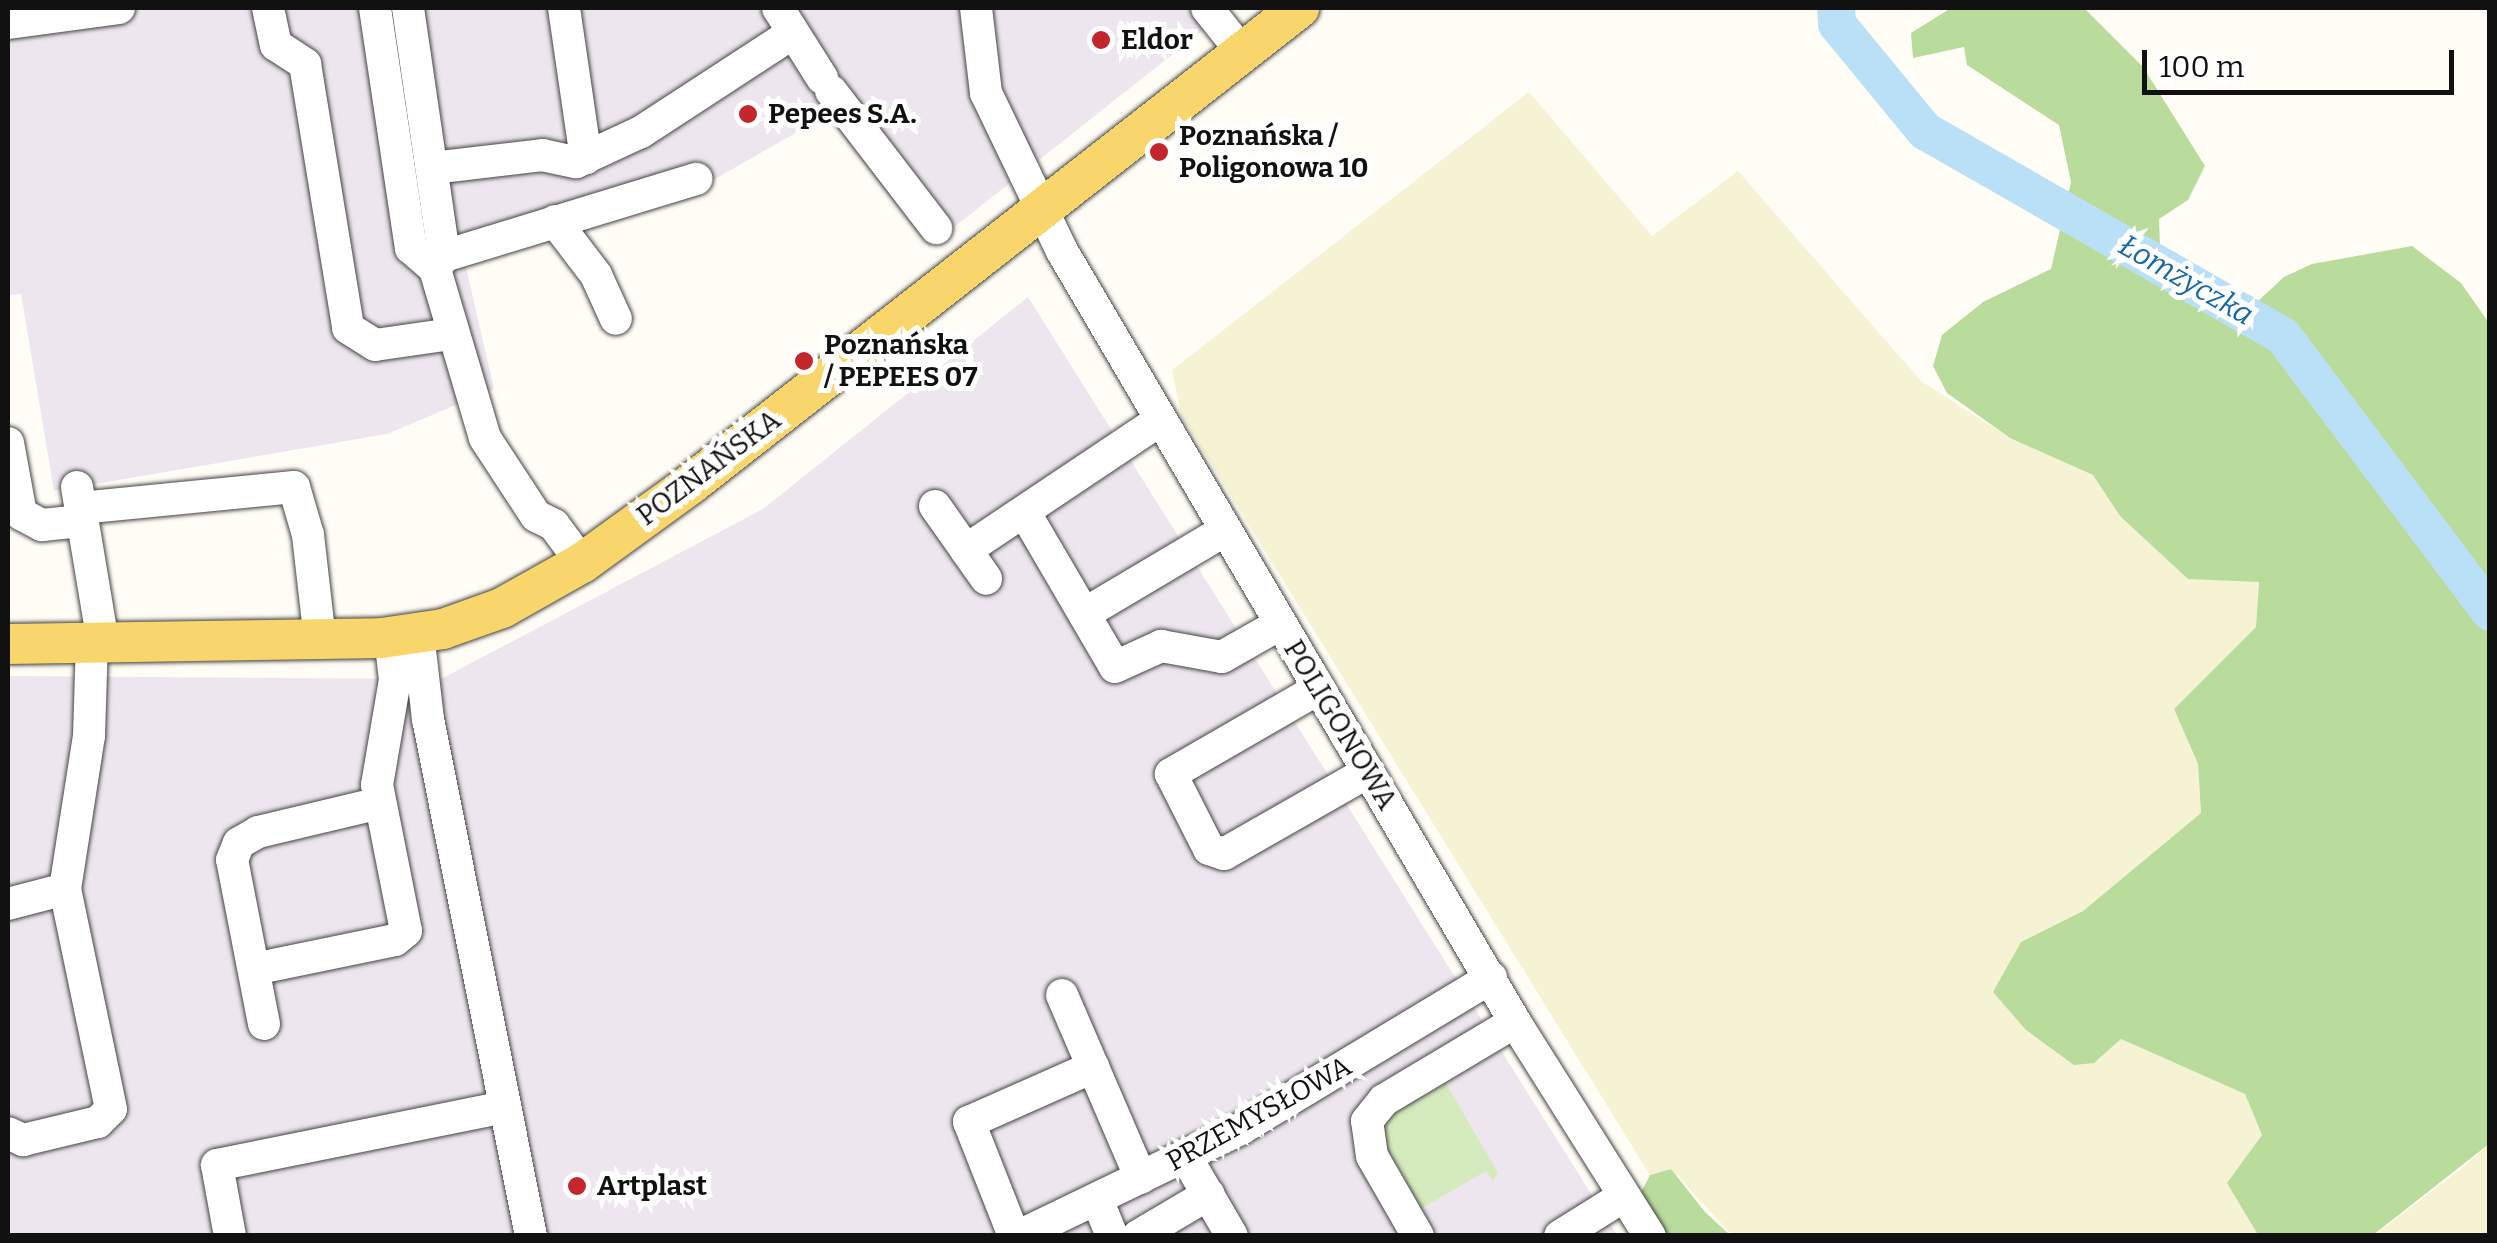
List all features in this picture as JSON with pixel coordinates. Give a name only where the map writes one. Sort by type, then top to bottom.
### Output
[{"type":"main road","name":"POZNAŃSKA","points":[[8,644],[320,641],[404,635],[481,618],[573,569],[1299,8]]},
{"type":"street","points":[[8,23],[119,8]]},
{"type":"street","points":[[268,8],[276,45],[305,64],[348,328],[376,345],[451,334]]},
{"type":"street","points":[[375,8],[411,248],[439,262],[696,178]]},
{"type":"street","points":[[408,8],[451,334],[485,438],[536,516],[554,525],[573,569]]},
{"type":"street","points":[[564,8],[586,158]]},
{"type":"street","name":"POLIGONOWA","points":[[976,8],[986,93],[1042,208],[1224,531],[1515,1022],[1650,1236]]},
{"type":"street","points":[[1208,8],[1242,52]]},
{"type":"street","points":[[432,168],[542,154],[560,163],[586,158],[641,132],[786,20],[827,84],[936,228]]},
{"type":"street","points":[[555,221],[596,274],[616,319]]},
{"type":"street","points":[[966,550],[1159,421]]},
{"type":"street","points":[[8,443],[22,514],[42,526],[80,505],[294,487],[308,535],[320,641]]},
{"type":"street","points":[[8,1133],[23,1140],[98,1122],[111,1109],[65,889],[88,736],[97,643],[80,505]]},
{"type":"street","points":[[934,506],[986,579]]},
{"type":"street","points":[[1025,513],[1116,667],[1161,646],[1222,657],[1280,624]]},
{"type":"street","points":[[1084,614],[1224,531]]},
{"type":"street","points":[[254,969],[403,936],[407,926],[376,785],[404,635]]},
{"type":"street","points":[[404,635],[428,718],[531,1236]]},
{"type":"street","points":[[1318,689],[1171,774],[1209,849],[1224,854],[1368,772]]},
{"type":"street","points":[[264,1024],[232,860],[238,843],[380,803]]},
{"type":"street","points":[[8,904],[65,889]]},
{"type":"street","name":"PRZEMYSŁOWA","points":[[1017,1236],[1186,1157],[1490,978]]},
{"type":"street","points":[[1062,995],[1141,1178]]},
{"type":"street","points":[[1418,1236],[1372,1156],[1367,1121],[1384,1100],[1515,1022]]},
{"type":"street","points":[[1017,1236],[970,1122],[1093,1067]]},
{"type":"street","points":[[230,1236],[217,1165],[505,1107]]},
{"type":"street","points":[[1186,1157],[1232,1236]]},
{"type":"street","points":[[1138,1236],[1209,1194]]},
{"type":"street","points":[[1560,1236],[1624,1196]]},
{"type":"street","points":[[1097,1199],[1112,1236]]},
{"type":"shaded area","points":[[8,8],[1231,8],[929,247],[827,115],[699,188],[465,263],[494,389],[387,434],[54,491],[21,294],[8,295]]},
{"type":"shaded area","points":[[1529,92],[1652,236],[1738,171],[1921,381],[2010,438],[2093,475],[2120,516],[2259,582],[2256,627],[2174,709],[2198,764],[2201,813],[2083,911],[2021,942],[2094,1063],[2121,1039],[2245,1094],[2262,1135],[2227,1183],[2258,1235],[1732,1235],[1671,1169],[1650,1175],[1181,415],[1172,370]]},
{"type":"shaded area","points":[[1028,297],[1617,1235],[8,1236],[8,676],[441,679],[763,509]]},
{"type":"shaded area","points":[[2489,1144],[2489,1235],[2373,1236],[2461,1169]]},
{"type":"green space","points":[[1951,8],[2084,8],[2143,67],[2205,166],[2188,200],[2159,219],[2160,246],[2220,286],[2256,303],[2284,277],[2312,264],[2412,246],[2461,283],[2489,323],[2489,1144],[2373,1235],[2258,1235],[2227,1183],[2262,1135],[2245,1094],[2121,1039],[2094,1063],[2074,1065],[2026,1030],[1993,992],[2021,942],[2083,911],[2201,813],[2198,764],[2174,709],[2256,627],[2259,582],[2188,579],[2120,516],[2093,475],[2010,438],[1947,393],[1933,366],[1942,335],[1983,302],[2051,269],[2071,182],[2059,125],[1967,65],[1964,47],[1913,58],[1911,33]]},
{"type":"green space","points":[[1443,1078],[1498,1173],[1493,1181],[1486,1171],[1422,1208],[1425,1222],[1373,1133],[1375,1120]]},
{"type":"green space","points":[[1671,1169],[1705,1212],[1730,1235],[1667,1235],[1640,1194],[1650,1175]]},
{"type":"waterway","name":"Łomżyczka","points":[[1836,8],[1837,24],[1925,131],[2283,336],[2490,612]]},
{"type":"place","name":"Eldor","points":[[1101,40]]},
{"type":"place","name":"Pepees S.A.","points":[[748,114]]},
{"type":"place","name":"Poznańska / Poligonowa 10","points":[[1159,152]]},
{"type":"place","name":"Poznańska / PEPEES 07","points":[[804,361]]},
{"type":"place","name":"Artplast","points":[[577,1186]]}]
